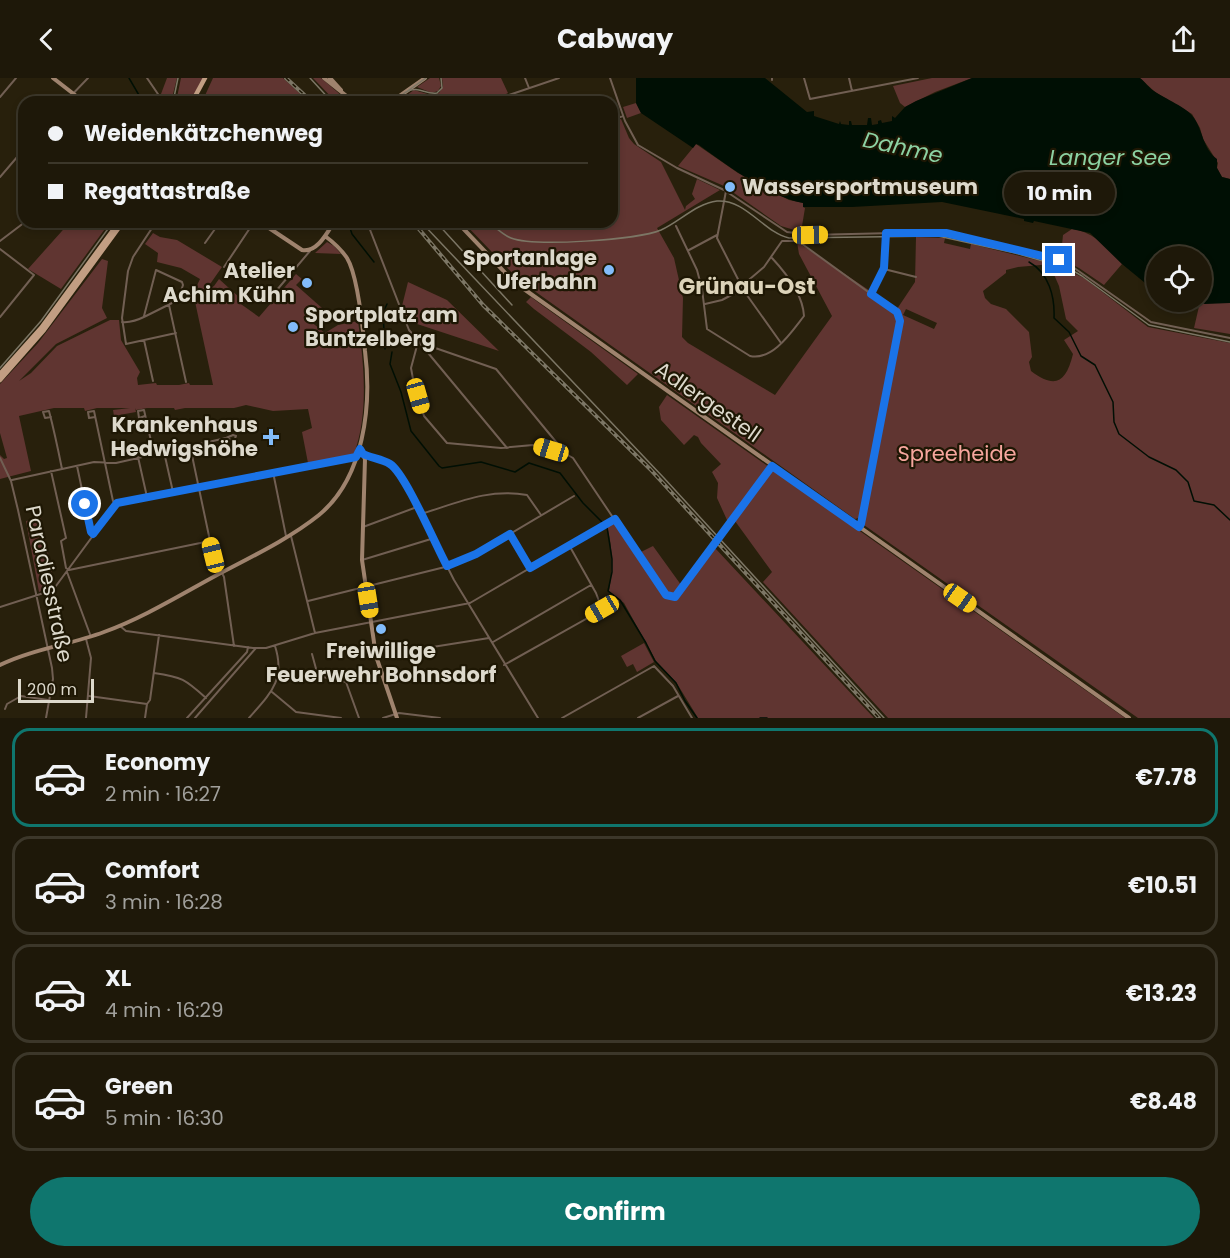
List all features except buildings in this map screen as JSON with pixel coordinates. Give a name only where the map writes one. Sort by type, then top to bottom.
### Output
[{"type":"main road","points":[[197,96],[206,78]]},
{"type":"main road","points":[[0,374],[41,328],[116,228]]},
{"type":"main road","points":[[0,380],[44,330],[117,228]]},
{"type":"street","points":[[0,97],[16,78]]},
{"type":"street","points":[[52,78],[76,96]]},
{"type":"street","points":[[70,96],[88,78]]},
{"type":"street","points":[[147,78],[159,96]]},
{"type":"street","points":[[324,78],[347,96]]},
{"type":"street","points":[[330,78],[345,94]]},
{"type":"street","points":[[398,96],[418,80],[424,78]]},
{"type":"street","points":[[525,78],[529,88]]},
{"type":"street","points":[[509,95],[559,78]]},
{"type":"street","points":[[610,78],[616,96]]},
{"type":"street","points":[[804,78],[809,99],[918,78]]},
{"type":"street","points":[[849,78],[852,91]]},
{"type":"street","points":[[894,78],[895,83]]},
{"type":"street","points":[[618,102],[636,142],[648,152],[726,191],[781,229],[793,233],[946,233],[1056,260],[1079,270],[1151,322],[1230,338]]},
{"type":"street","points":[[618,118],[623,117]]},
{"type":"street","points":[[0,177],[18,156]]},
{"type":"street","points":[[726,191],[717,235],[743,287],[781,343]]},
{"type":"street","points":[[676,226],[700,277],[707,329],[749,356],[761,356],[781,343],[803,316],[804,310],[788,278],[772,258]]},
{"type":"street","points":[[0,241],[18,227]]},
{"type":"street","points":[[152,228],[128,268],[122,322],[126,344],[176,333]]},
{"type":"street","points":[[205,243],[216,228]]},
{"type":"street","points":[[224,267],[250,228]]},
{"type":"street","points":[[269,228],[303,250],[310,251]]},
{"type":"street","points":[[276,291],[330,228]]},
{"type":"street","points":[[332,228],[330,233],[334,243]]},
{"type":"street","points":[[369,228],[409,330],[507,448]]},
{"type":"street","name":"Adlergestell","points":[[463,228],[514,282],[1129,718]]},
{"type":"street","points":[[792,240],[793,233]]},
{"type":"street","points":[[871,294],[884,268],[886,233]]},
{"type":"street","points":[[689,250],[717,235]]},
{"type":"street","points":[[0,665],[47,648],[86,639],[120,626],[288,535],[324,510],[343,484],[360,449],[367,412],[365,347],[350,264],[334,243],[325,236]]},
{"type":"street","points":[[705,304],[729,297],[743,287],[758,275],[782,241],[792,240],[798,241],[897,312],[900,321],[859,527]]},
{"type":"street","points":[[0,249],[34,275],[0,317]]},
{"type":"street","points":[[884,268],[916,277]]},
{"type":"street","points":[[122,322],[132,322],[178,300],[182,282],[156,270],[144,316]]},
{"type":"street","points":[[169,305],[186,382]]},
{"type":"street","points":[[144,340],[153,381]]},
{"type":"street","points":[[418,342],[411,368],[413,379],[424,416],[445,441],[454,445],[507,448],[533,445],[573,458],[666,595],[675,597],[772,466]]},
{"type":"street","points":[[418,342],[496,369],[566,454]]},
{"type":"street","points":[[145,416],[154,454]]},
{"type":"street","points":[[51,417],[62,469]]},
{"type":"street","points":[[95,417],[113,501],[116,504]]},
{"type":"street","points":[[10,479],[77,466],[116,462],[226,438]]},
{"type":"street","points":[[190,446],[213,555],[222,572],[234,646]]},
{"type":"street","points":[[360,449],[365,459],[362,560],[376,656],[397,716]]},
{"type":"street","points":[[164,452],[173,492]]},
{"type":"street","points":[[363,454],[392,466],[405,483],[447,566],[504,665],[538,718]]},
{"type":"street","points":[[138,457],[147,497]]},
{"type":"street","points":[[0,607],[51,592],[116,504],[356,457]]},
{"type":"street","name":"Paradiesstraße","points":[[0,458],[10,479],[53,676],[46,718]]},
{"type":"street","points":[[77,466],[93,534]]},
{"type":"street","points":[[51,471],[66,537],[61,541],[66,568],[92,637]]},
{"type":"street","points":[[273,472],[315,633]]},
{"type":"street","points":[[420,514],[481,494],[501,492],[527,495],[541,515]]},
{"type":"street","points":[[308,601],[447,566],[476,554],[574,496]]},
{"type":"street","points":[[362,526],[417,507]]},
{"type":"street","points":[[120,626],[126,631],[234,646],[256,648],[275,646],[315,633],[468,603],[615,519]]},
{"type":"street","points":[[510,534],[530,568]]},
{"type":"street","points":[[362,560],[432,539]]},
{"type":"street","points":[[68,571],[210,541]]},
{"type":"street","points":[[569,545],[602,609]]},
{"type":"street","points":[[492,642],[591,585]]},
{"type":"street","points":[[504,665],[618,601]]},
{"type":"street","points":[[145,718],[159,636]]},
{"type":"street","points":[[376,656],[489,638]]},
{"type":"street","points":[[86,639],[91,658],[86,718]]},
{"type":"street","points":[[249,718],[272,692],[280,669],[275,646]]},
{"type":"street","points":[[187,718],[247,652],[248,647]]},
{"type":"street","points":[[195,718],[256,648]]},
{"type":"street","points":[[312,654],[318,676],[346,682],[359,718]]},
{"type":"street","points":[[562,718],[654,666],[673,686],[692,718]]},
{"type":"street","points":[[154,673],[177,676],[186,680],[206,698]]},
{"type":"street","points":[[272,692],[296,712],[341,718]]},
{"type":"street","points":[[5,709],[7,704],[21,696],[49,701]]},
{"type":"street","points":[[89,696],[147,704]]},
{"type":"street","points":[[638,718],[678,696]]},
{"type":"street","points":[[383,718],[397,716],[440,718]]},
{"type":"green space","points":[[167,78],[177,78],[172,96],[160,96]]},
{"type":"green space","points":[[181,78],[203,78],[193,96],[177,96]]},
{"type":"green space","points":[[213,78],[283,78],[302,96],[205,96]]},
{"type":"green space","points":[[313,78],[321,78],[342,96],[330,96]]},
{"type":"green space","points":[[430,78],[439,78],[441,86],[438,91],[432,93],[417,87]]},
{"type":"green space","points":[[442,78],[501,78],[508,93],[506,96],[406,96],[414,90],[431,95],[439,93],[443,86]]},
{"type":"green space","points":[[932,78],[972,78],[935,92],[905,107],[900,103],[893,86]]},
{"type":"green space","points":[[1140,78],[1230,78],[1230,179],[1222,177],[1217,168],[1218,163],[1203,139],[1192,114],[1155,92]]},
{"type":"green space","points":[[636,103],[641,113],[627,118],[623,107]]},
{"type":"green space","name":"Spreeheide","points":[[621,119],[634,144],[661,162],[685,210],[686,206],[695,199],[692,194],[697,179],[720,190],[657,228],[674,258],[683,298],[682,337],[688,343],[775,395],[832,316],[799,254],[797,242],[897,309],[915,282],[916,237],[945,238],[944,243],[970,249],[971,244],[1052,264],[1006,270],[1006,273],[983,291],[985,298],[991,304],[1006,309],[1029,332],[1031,371],[1047,380],[1058,380],[1067,371],[1073,354],[1064,340],[1078,331],[1066,319],[1059,286],[1052,270],[1053,264],[1084,278],[1148,327],[1230,343],[1230,718],[1138,718],[864,525],[865,519],[862,517],[855,519],[519,280],[469,228],[618,228],[618,120]],"holes":[[[906,309],[937,323],[934,329],[903,315]]]},
{"type":"green space","points":[[696,144],[738,173],[789,200],[804,203],[801,232],[781,226],[724,186],[678,166]]},
{"type":"green space","points":[[65,228],[106,228],[61,289],[28,269]]},
{"type":"green space","points":[[1072,229],[1094,237],[1122,264],[1104,285],[1079,268],[1055,256],[1055,252],[1062,245],[1063,235]]},
{"type":"green space","points":[[153,233],[160,237],[177,240],[222,267],[208,287],[192,296],[200,279],[181,268],[157,262],[158,253],[145,244]]},
{"type":"green space","points":[[327,242],[334,246],[341,254],[315,253]]},
{"type":"green space","points":[[102,259],[108,261],[102,308],[107,318],[56,344],[19,381],[31,373],[57,346],[110,320],[119,320],[121,340],[140,372],[137,378],[138,385],[189,383],[190,385],[213,385],[194,297],[214,286],[219,279],[240,298],[238,302],[259,317],[296,274],[302,279],[296,285],[322,308],[310,321],[325,333],[338,325],[358,321],[364,388],[362,422],[354,454],[308,463],[302,432],[312,428],[308,409],[273,411],[246,405],[234,408],[175,410],[174,408],[147,408],[136,410],[135,408],[136,412],[114,416],[113,410],[130,408],[97,408],[85,411],[84,408],[54,408],[19,416],[31,471],[0,479],[0,455],[4,459],[7,458],[0,433],[0,384],[38,343]]},
{"type":"green space","points":[[408,282],[447,300],[499,351],[408,321],[402,306]]},
{"type":"green space","points":[[1230,296],[1230,334],[1194,328],[1198,312],[1212,312],[1212,300]]},
{"type":"green space","points":[[531,297],[638,374],[627,385],[591,352],[526,302]]},
{"type":"green space","points":[[667,395],[1125,718],[888,718],[763,582],[772,572],[735,521],[727,520],[717,498],[718,483],[712,472],[721,464],[698,437],[694,435],[684,445],[661,420],[659,407]]},
{"type":"green space","points":[[41,518],[54,582],[39,592],[26,521]]},
{"type":"green space","points":[[614,522],[637,554],[653,546],[684,589],[715,548],[874,718],[698,718],[676,682],[656,661],[624,603],[609,591],[612,558],[607,526]]},
{"type":"green space","points":[[644,643],[654,662],[637,672],[633,664],[627,667],[621,656]]},
{"type":"water","name":"Langer See","points":[[636,78],[765,78],[807,112],[814,111],[814,116],[849,125],[851,121],[852,125],[867,125],[868,118],[871,118],[872,125],[878,124],[881,120],[882,123],[892,121],[892,116],[895,118],[905,107],[916,101],[972,78],[1140,78],[1152,90],[1191,114],[1206,145],[1217,159],[1217,168],[1222,177],[1230,179],[1230,303],[1212,304],[1212,246],[1146,246],[1146,284],[1090,233],[1034,221],[1033,223],[1024,221],[1024,219],[942,202],[803,207],[803,203],[790,200],[749,179],[699,145],[696,144],[693,148],[641,113],[636,103]]},
{"type":"waterway","points":[[129,78],[140,96]]},
{"type":"waterway","points":[[350,228],[352,234],[374,262]]},
{"type":"waterway","points":[[1029,262],[1046,279],[1052,294],[1054,318],[1069,332],[1081,356],[1095,365],[1113,402],[1114,422],[1119,434],[1149,457],[1176,470],[1188,482],[1194,501],[1214,505],[1230,520]]},
{"type":"waterway","points":[[385,349],[383,313],[387,304]]},
{"type":"waterway","points":[[392,352],[390,364],[401,392],[411,431],[439,466],[442,468],[481,462],[515,472],[529,463],[560,473],[583,503],[607,527],[612,559],[608,591],[620,600],[655,661],[676,683],[697,718]]},
{"type":"waterway","points":[[760,718],[767,718]]},
{"type":"tram line","points":[[174,96],[178,78]]},
{"type":"tram line","points":[[310,78],[326,96]]},
{"type":"tram line","points":[[400,96],[426,78]]},
{"type":"tram line","points":[[406,92],[414,89],[437,93],[442,88],[441,78]]},
{"type":"tram line","points":[[496,228],[508,237],[523,241],[562,242],[631,237],[649,234],[668,227],[710,202],[727,202],[746,210],[780,235],[789,238],[938,236],[1015,253],[1070,269],[1149,325],[1230,342]]},
{"type":"tram line","points":[[0,368],[41,321],[109,228]]},
{"type":"tram line","points":[[427,228],[664,478],[884,718]]},
{"type":"tram line","points":[[441,228],[512,305]]},
{"type":"railway","points":[[286,78],[306,96]]},
{"type":"railway","points":[[418,228],[483,305],[650,469],[879,718]]},
{"type":"place","name":"Wassersportmuseum","points":[[730,187]]},
{"type":"place","name":"Sportanlage Uferbahn","points":[[609,270]]},
{"type":"place","name":"Atelier Achim Kühn","points":[[307,283]]},
{"type":"place","name":"Sportplatz am Buntzelberg","points":[[293,327]]},
{"type":"place","name":"Krankenhaus Hedwigshöhe","points":[[271,437]]},
{"type":"place","name":"Freiwillige Feuerwehr Bohnsdorf","points":[[381,629]]},
{"type":"district","name":"Grünau-Ost","points":[[747,286]]},
{"type":"route","points":[[85,504],[93,534],[117,503],[356,457],[360,449],[363,454],[394,467],[447,566],[476,554],[510,534],[530,568],[615,519],[666,595],[670,598],[675,597],[681,593],[772,466],[859,527],[861,524],[900,321],[900,315],[897,312],[871,294],[884,268],[886,233],[946,233],[1059,260]]},
{"type":"water label","name":"Dahme","points":[[903,147]]}]
